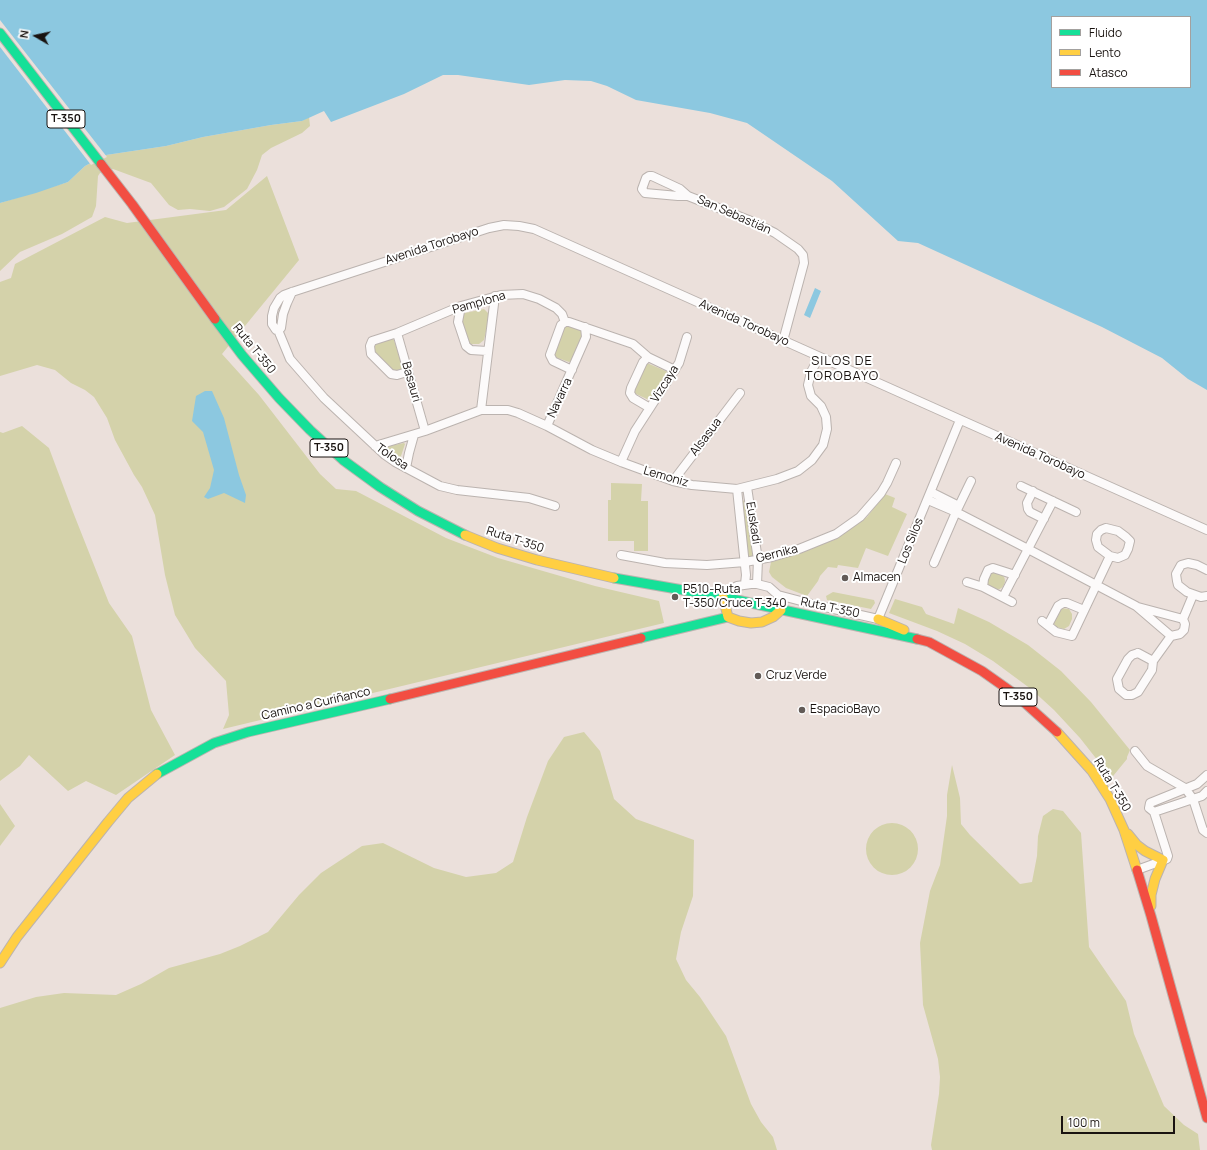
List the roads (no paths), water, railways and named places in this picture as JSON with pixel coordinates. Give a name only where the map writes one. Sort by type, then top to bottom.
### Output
[{"type":"main road","name":"Ruta T-350","points":[[0,33],[132,204],[197,296],[242,355],[279,398],[326,445],[361,474],[392,495],[418,511],[458,532],[517,555],[611,577],[724,597],[929,642],[965,660],[994,679],[1016,695],[1049,723],[1070,744],[1092,771],[1110,799],[1124,830],[1137,870],[1192,1063],[1205,1097],[1207,1118]]},
{"type":"main road","points":[[724,597],[724,606],[728,617]]},
{"type":"main road","name":"Camino a Curiñanco","points":[[0,963],[17,937],[128,798],[160,772],[214,743],[248,732],[728,617],[745,622],[757,622],[773,618],[781,610]]},
{"type":"main road","points":[[878,619],[929,642]]},
{"type":"main road","points":[[1124,830],[1137,845],[1163,860],[1153,887],[1150,916]]},
{"type":"main road","points":[[1192,1063],[1198,1073],[1206,1080]]},
{"type":"street","name":"San Sebastián","points":[[688,196],[646,193],[642,189],[646,178],[651,176],[680,189],[688,196],[751,221],[775,233],[798,249],[803,255],[804,262],[783,341]]},
{"type":"street","name":"Avenida Torobayo","points":[[278,330],[274,328],[272,324],[272,316],[274,308],[280,298],[284,295],[489,228],[504,225],[534,229],[1207,530]]},
{"type":"street","name":"Pamplona","points":[[407,372],[397,375],[392,374],[371,354],[370,346],[372,341],[397,333],[461,306],[495,296],[515,294],[531,296],[539,299],[560,311],[565,322]]},
{"type":"street","points":[[481,410],[487,351],[495,296]]},
{"type":"street","points":[[461,306],[458,322],[466,346],[471,350],[487,351]]},
{"type":"street","points":[[565,322],[570,322],[633,344],[648,357],[675,370]]},
{"type":"street","name":"Navarra","points":[[565,322],[560,325],[550,355],[554,361],[572,370]]},
{"type":"street","name":"Navarra","points":[[547,426],[586,337],[585,327]]},
{"type":"street","name":"Tolosa","points":[[278,330],[290,359],[324,398],[390,459],[440,486],[457,490],[529,498],[555,506]]},
{"type":"street","name":"Basauri","points":[[397,333],[425,431]]},
{"type":"street","name":"Vizcaya","points":[[621,462],[635,431],[679,364],[686,337]]},
{"type":"street","name":"Vizcaya","points":[[648,357],[643,362],[630,392],[633,398],[650,408]]},
{"type":"street","name":"Lemoniz","points":[[375,446],[414,435],[481,410],[508,410],[547,426],[592,450],[673,481],[692,485],[737,489],[747,487],[777,479],[798,470],[812,460],[823,445],[827,429],[826,417],[821,406],[809,393],[808,385],[811,372],[819,357]]},
{"type":"street","name":"Alsasua","points":[[673,481],[740,393]]},
{"type":"street","name":"Los Silos","points":[[878,619],[960,420]]},
{"type":"street","points":[[406,468],[414,435]]},
{"type":"street","name":"Gernika","points":[[621,555],[650,562],[707,565],[758,560],[814,544],[836,534],[853,523],[867,510],[881,493],[896,463]]},
{"type":"street","points":[[934,564],[957,509],[971,481]]},
{"type":"street","points":[[1021,486],[1076,512]]},
{"type":"street","name":"Euskadi","points":[[747,487],[758,560],[757,584]]},
{"type":"street","name":"Euskadi","points":[[737,489],[745,562],[745,584]]},
{"type":"street","points":[[1032,491],[1027,504],[1028,509],[1030,512],[1044,519]]},
{"type":"street","points":[[929,496],[957,509],[1028,549],[1136,606],[1183,619]]},
{"type":"street","points":[[1003,597],[1053,502]]},
{"type":"street","points":[[1084,610],[1067,603],[1063,603],[1058,606],[1045,623],[1056,632],[1072,636],[1110,556]]},
{"type":"street","points":[[1207,570],[1197,565],[1188,563],[1181,565],[1176,574],[1178,585],[1186,592],[1201,597],[1207,596]]},
{"type":"street","points":[[983,587],[984,579],[988,570],[993,568],[997,568],[1015,575]]},
{"type":"street","points":[[967,582],[983,587],[1012,602]]},
{"type":"street","points":[[724,597],[733,588],[745,584],[757,584],[769,588],[778,594],[816,605],[878,619]]},
{"type":"street","points":[[778,594],[782,604],[781,610]]},
{"type":"street","points":[[1136,606],[1171,636],[1177,636],[1183,632],[1185,627],[1183,619],[1193,594]]},
{"type":"street","points":[[1153,661],[1138,653],[1130,657],[1117,679],[1119,689],[1126,695],[1132,695],[1138,692],[1152,670],[1153,661],[1171,636]]},
{"type":"street","points":[[1135,752],[1147,766],[1185,788],[1193,799],[1203,830],[1207,833]]},
{"type":"street","points":[[1137,870],[1167,859],[1168,854],[1154,812],[1149,808],[1150,803],[1197,784],[1207,775]]},
{"type":"street","points":[[1154,812],[1202,796],[1207,791]]},
{"type":"water","points":[[0,0],[1207,0],[1207,390],[1188,379],[1162,358],[1102,327],[918,243],[898,241],[832,181],[747,123],[710,113],[636,100],[607,86],[591,81],[565,80],[529,85],[458,75],[443,75],[404,94],[331,122],[324,111],[302,121],[203,137],[166,146],[106,155],[85,166],[68,182],[0,203]]},
{"type":"water","points":[[815,288],[821,291],[810,318],[804,315]]},
{"type":"water","points":[[205,391],[212,391],[224,418],[239,475],[246,495],[245,503],[224,493],[208,499],[204,497],[210,488],[214,470],[203,432],[192,421],[196,396]]},
{"type":"place","name":"Almacen","points":[[845,578]]},
{"type":"place","name":"P510-Ruta T-350/Cruce T-340","points":[[675,597]]},
{"type":"place","name":"Cruz Verde","points":[[758,676]]},
{"type":"place","name":"EspacioBayo","points":[[802,710]]},
{"type":"district","name":"SILOS DE TOROBAYO","points":[[842,368]]}]
